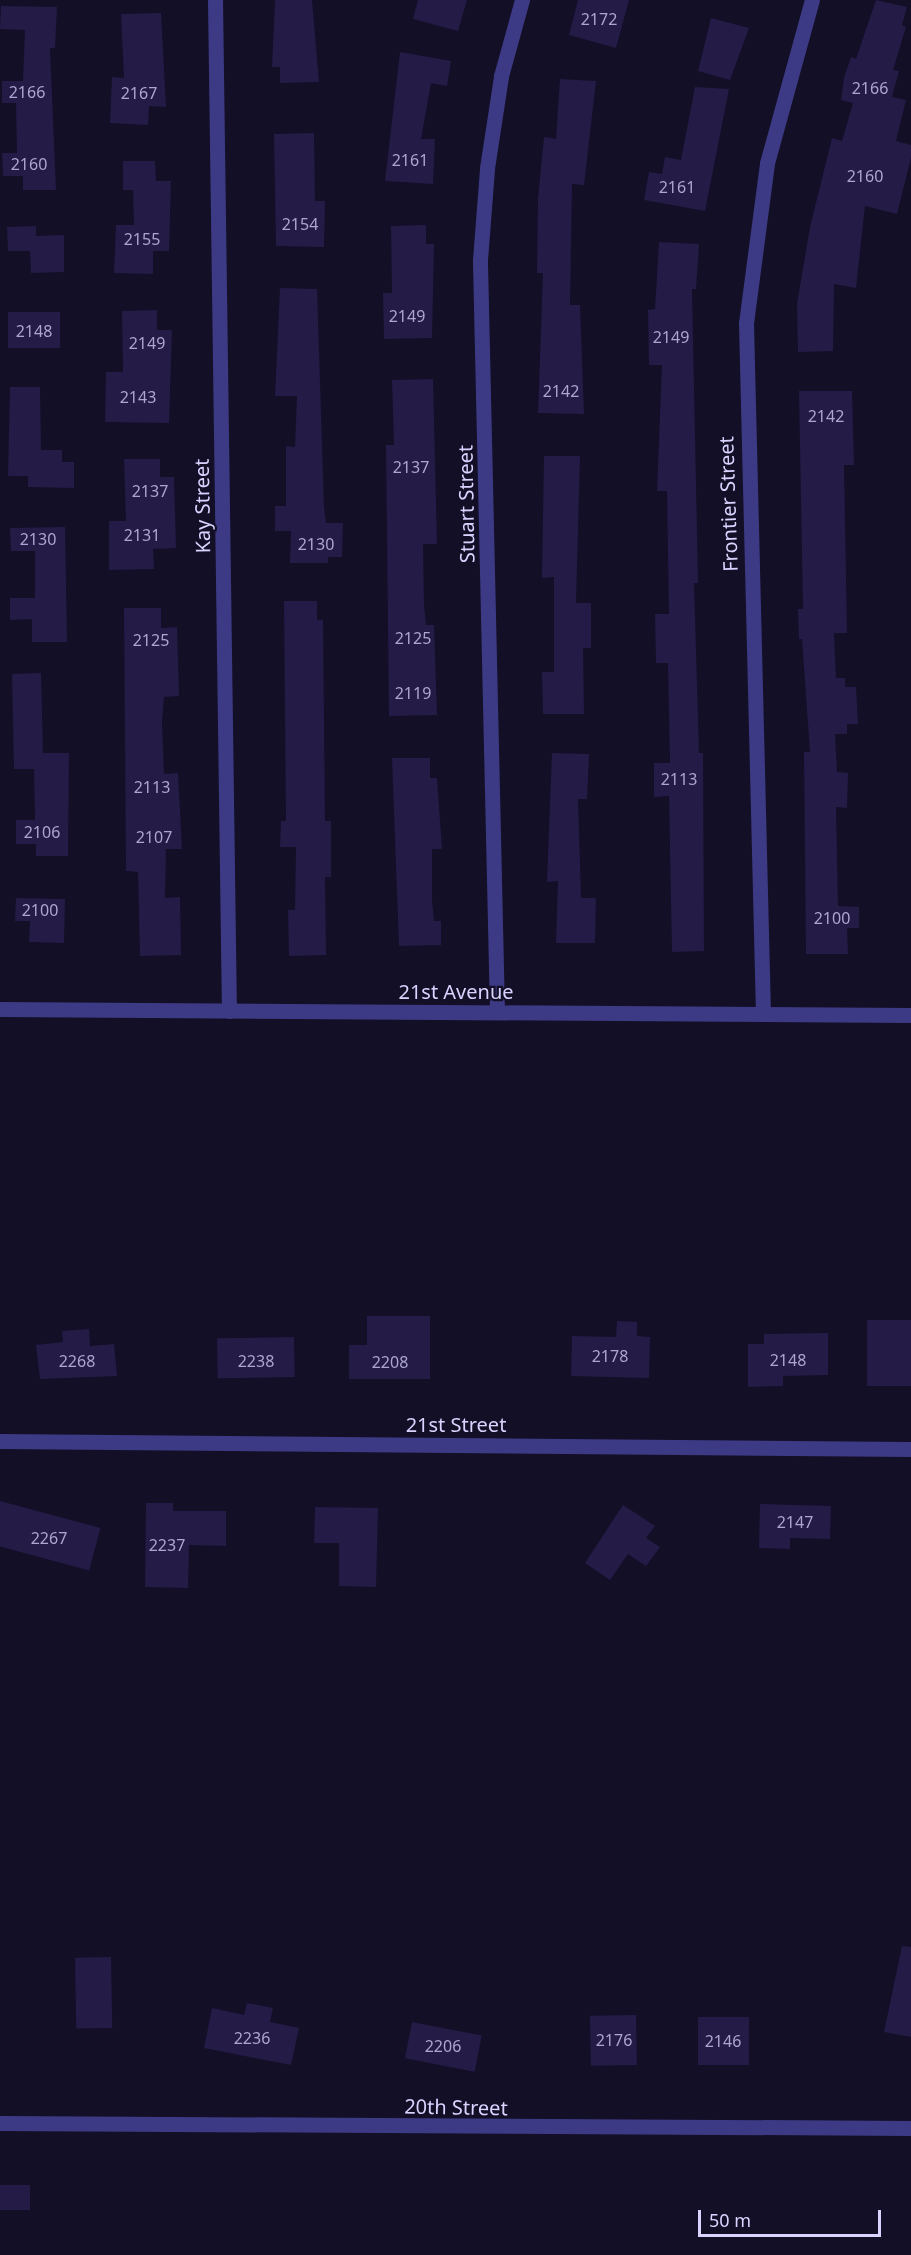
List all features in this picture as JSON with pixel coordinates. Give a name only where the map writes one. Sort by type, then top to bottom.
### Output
[{"type":"street","name":"Kay Street","points":[[215,0],[229,1011]]},
{"type":"street","name":"Stuart Street","points":[[498,1012],[480,260],[487,168],[501,76],[522,0]]},
{"type":"street","name":"Frontier Street","points":[[763,1014],[746,323],[767,164],[812,0]]},
{"type":"street","name":"21st Avenue","points":[[0,1009],[911,1015]]},
{"type":"street","name":"21st Street","points":[[0,1441],[911,1449]]},
{"type":"street","name":"20th Street","points":[[0,2123],[911,2128]]},
{"type":"building","points":[[275,0],[312,0],[319,82],[280,83],[280,67],[272,67]]},
{"type":"building","points":[[418,0],[467,0],[458,31],[413,19]]},
{"type":"building","points":[[578,0],[629,0],[616,48],[569,35]]},
{"type":"building","points":[[876,0],[907,7],[902,25],[906,27],[893,70],[899,71],[892,97],[906,100],[896,141],[911,145],[911,158],[897,214],[865,206],[856,288],[834,284],[833,351],[798,352],[797,304],[810,227],[832,138],[842,141],[853,103],[841,100],[844,78],[851,57],[856,59]]},
{"type":"building","points":[[1,6],[57,7],[55,48],[50,48],[56,190],[23,190],[23,176],[3,176],[2,153],[17,153],[16,103],[2,103],[2,81],[23,81],[25,30],[0,29]]},
{"type":"building","points":[[161,13],[166,107],[149,106],[148,125],[110,123],[112,77],[124,78],[121,14]]},
{"type":"building","points":[[711,18],[749,28],[730,80],[698,71]]},
{"type":"building","points":[[400,52],[451,61],[447,86],[431,83],[421,139],[435,139],[433,184],[385,181]]},
{"type":"building","points":[[560,79],[596,81],[584,185],[572,184],[570,305],[580,305],[584,414],[538,413],[543,273],[537,273],[538,198],[544,137],[556,139]]},
{"type":"building","points":[[695,87],[729,89],[705,211],[644,200],[649,172],[662,174],[665,157],[681,160]]},
{"type":"building","points":[[314,133],[315,201],[325,201],[324,247],[276,246],[274,134]]},
{"type":"building","points":[[123,161],[155,161],[156,181],[171,181],[169,251],[153,251],[153,274],[114,273],[116,225],[134,225],[133,190],[123,190]]},
{"type":"building","points":[[426,225],[426,244],[434,244],[432,338],[384,339],[383,293],[392,293],[391,226]]},
{"type":"building","points":[[36,226],[36,236],[64,235],[64,272],[31,273],[30,251],[8,251],[7,227]]},
{"type":"building","points":[[659,242],[699,244],[696,289],[692,289],[698,583],[694,583],[699,753],[703,753],[704,951],[672,952],[669,796],[654,797],[654,763],[670,763],[668,663],[656,663],[655,614],[669,614],[667,491],[657,491],[662,365],[649,365],[648,310],[655,309]]},
{"type":"building","points":[[280,288],[317,289],[324,507],[326,523],[343,523],[342,557],[328,557],[328,563],[290,563],[291,531],[275,531],[275,506],[286,506],[286,446],[295,447],[297,396],[275,396]]},
{"type":"building","points":[[157,310],[157,330],[172,330],[169,423],[105,422],[106,372],[123,372],[122,311]]},
{"type":"building","points":[[8,312],[60,312],[60,348],[8,348]]},
{"type":"building","points":[[433,379],[437,544],[423,544],[426,625],[434,625],[437,715],[389,716],[386,445],[394,445],[392,380]]},
{"type":"building","points":[[10,387],[40,387],[41,450],[62,450],[62,462],[74,462],[74,488],[28,487],[28,476],[8,476]]},
{"type":"building","points":[[799,391],[852,391],[854,465],[844,465],[847,633],[834,633],[836,678],[845,678],[845,687],[856,687],[858,724],[847,724],[847,734],[835,734],[837,772],[848,773],[847,808],[836,807],[838,906],[859,907],[859,928],[847,928],[848,954],[806,954],[804,752],[810,752],[798,609],[803,609]]},
{"type":"building","points":[[544,456],[580,456],[576,603],[591,603],[591,648],[583,648],[584,714],[543,714],[542,672],[554,672],[554,577],[542,578]]},
{"type":"building","points":[[124,459],[160,459],[160,477],[174,477],[176,548],[153,549],[154,569],[109,570],[109,521],[126,521]]},
{"type":"building","points":[[65,527],[67,642],[32,642],[32,619],[10,620],[10,598],[35,598],[35,551],[11,551],[10,528]]},
{"type":"building","points":[[284,601],[317,601],[317,620],[323,620],[325,821],[331,821],[331,877],[325,877],[326,955],[289,956],[288,910],[295,910],[296,847],[280,847],[281,821],[286,821]]},
{"type":"building","points":[[124,608],[161,608],[161,628],[177,627],[179,696],[164,697],[162,722],[164,774],[178,773],[182,849],[166,849],[165,898],[180,897],[181,955],[140,956],[138,872],[126,871]]},
{"type":"building","points":[[41,673],[43,753],[69,753],[68,856],[36,856],[36,844],[16,844],[16,820],[35,820],[34,769],[14,769],[12,674]]},
{"type":"building","points":[[552,753],[589,754],[587,799],[578,799],[581,898],[596,898],[595,943],[556,943],[558,881],[547,882]]},
{"type":"building","points":[[392,758],[430,758],[430,778],[437,778],[442,849],[432,849],[432,900],[434,921],[441,921],[441,945],[399,946]]},
{"type":"building","points":[[16,898],[65,899],[64,943],[29,942],[30,921],[15,921]]},
{"type":"building","points":[[367,1316],[430,1316],[430,1379],[349,1379],[349,1345],[367,1345]]},
{"type":"building","points":[[867,1320],[911,1320],[911,1386],[867,1386]]},
{"type":"building","points":[[617,1321],[637,1322],[637,1336],[650,1337],[649,1378],[571,1376],[572,1336],[616,1337]]},
{"type":"building","points":[[89,1329],[90,1346],[114,1344],[117,1376],[40,1379],[36,1345],[63,1342],[62,1331]]},
{"type":"building","points":[[828,1333],[828,1375],[783,1376],[783,1386],[748,1387],[748,1344],[764,1344],[764,1334]]},
{"type":"building","points":[[294,1337],[295,1377],[218,1378],[217,1338]]},
{"type":"building","points":[[0,1501],[100,1528],[89,1570],[0,1547]]},
{"type":"building","points":[[146,1503],[173,1503],[173,1511],[226,1511],[226,1546],[189,1545],[188,1588],[145,1587]]},
{"type":"building","points":[[760,1504],[831,1506],[830,1539],[790,1538],[790,1549],[759,1548]]},
{"type":"building","points":[[623,1505],[655,1526],[646,1538],[660,1547],[646,1566],[628,1554],[610,1580],[585,1563]]},
{"type":"building","points":[[315,1507],[378,1508],[376,1587],[339,1586],[339,1543],[314,1543]]},
{"type":"building","points":[[902,1946],[911,1947],[911,2037],[884,2032]]},
{"type":"building","points":[[111,1957],[112,2028],[76,2029],[75,1958]]},
{"type":"building","points":[[247,2003],[273,2008],[270,2022],[299,2028],[291,2065],[204,2048],[212,2008],[244,2015]]},
{"type":"building","points":[[636,2015],[637,2065],[591,2066],[590,2016]]},
{"type":"building","points":[[698,2017],[749,2017],[749,2065],[698,2065]]},
{"type":"building","points":[[412,2022],[482,2036],[475,2072],[405,2058]]},
{"type":"building","points":[[0,2185],[30,2185],[30,2210],[0,2210]]}]
